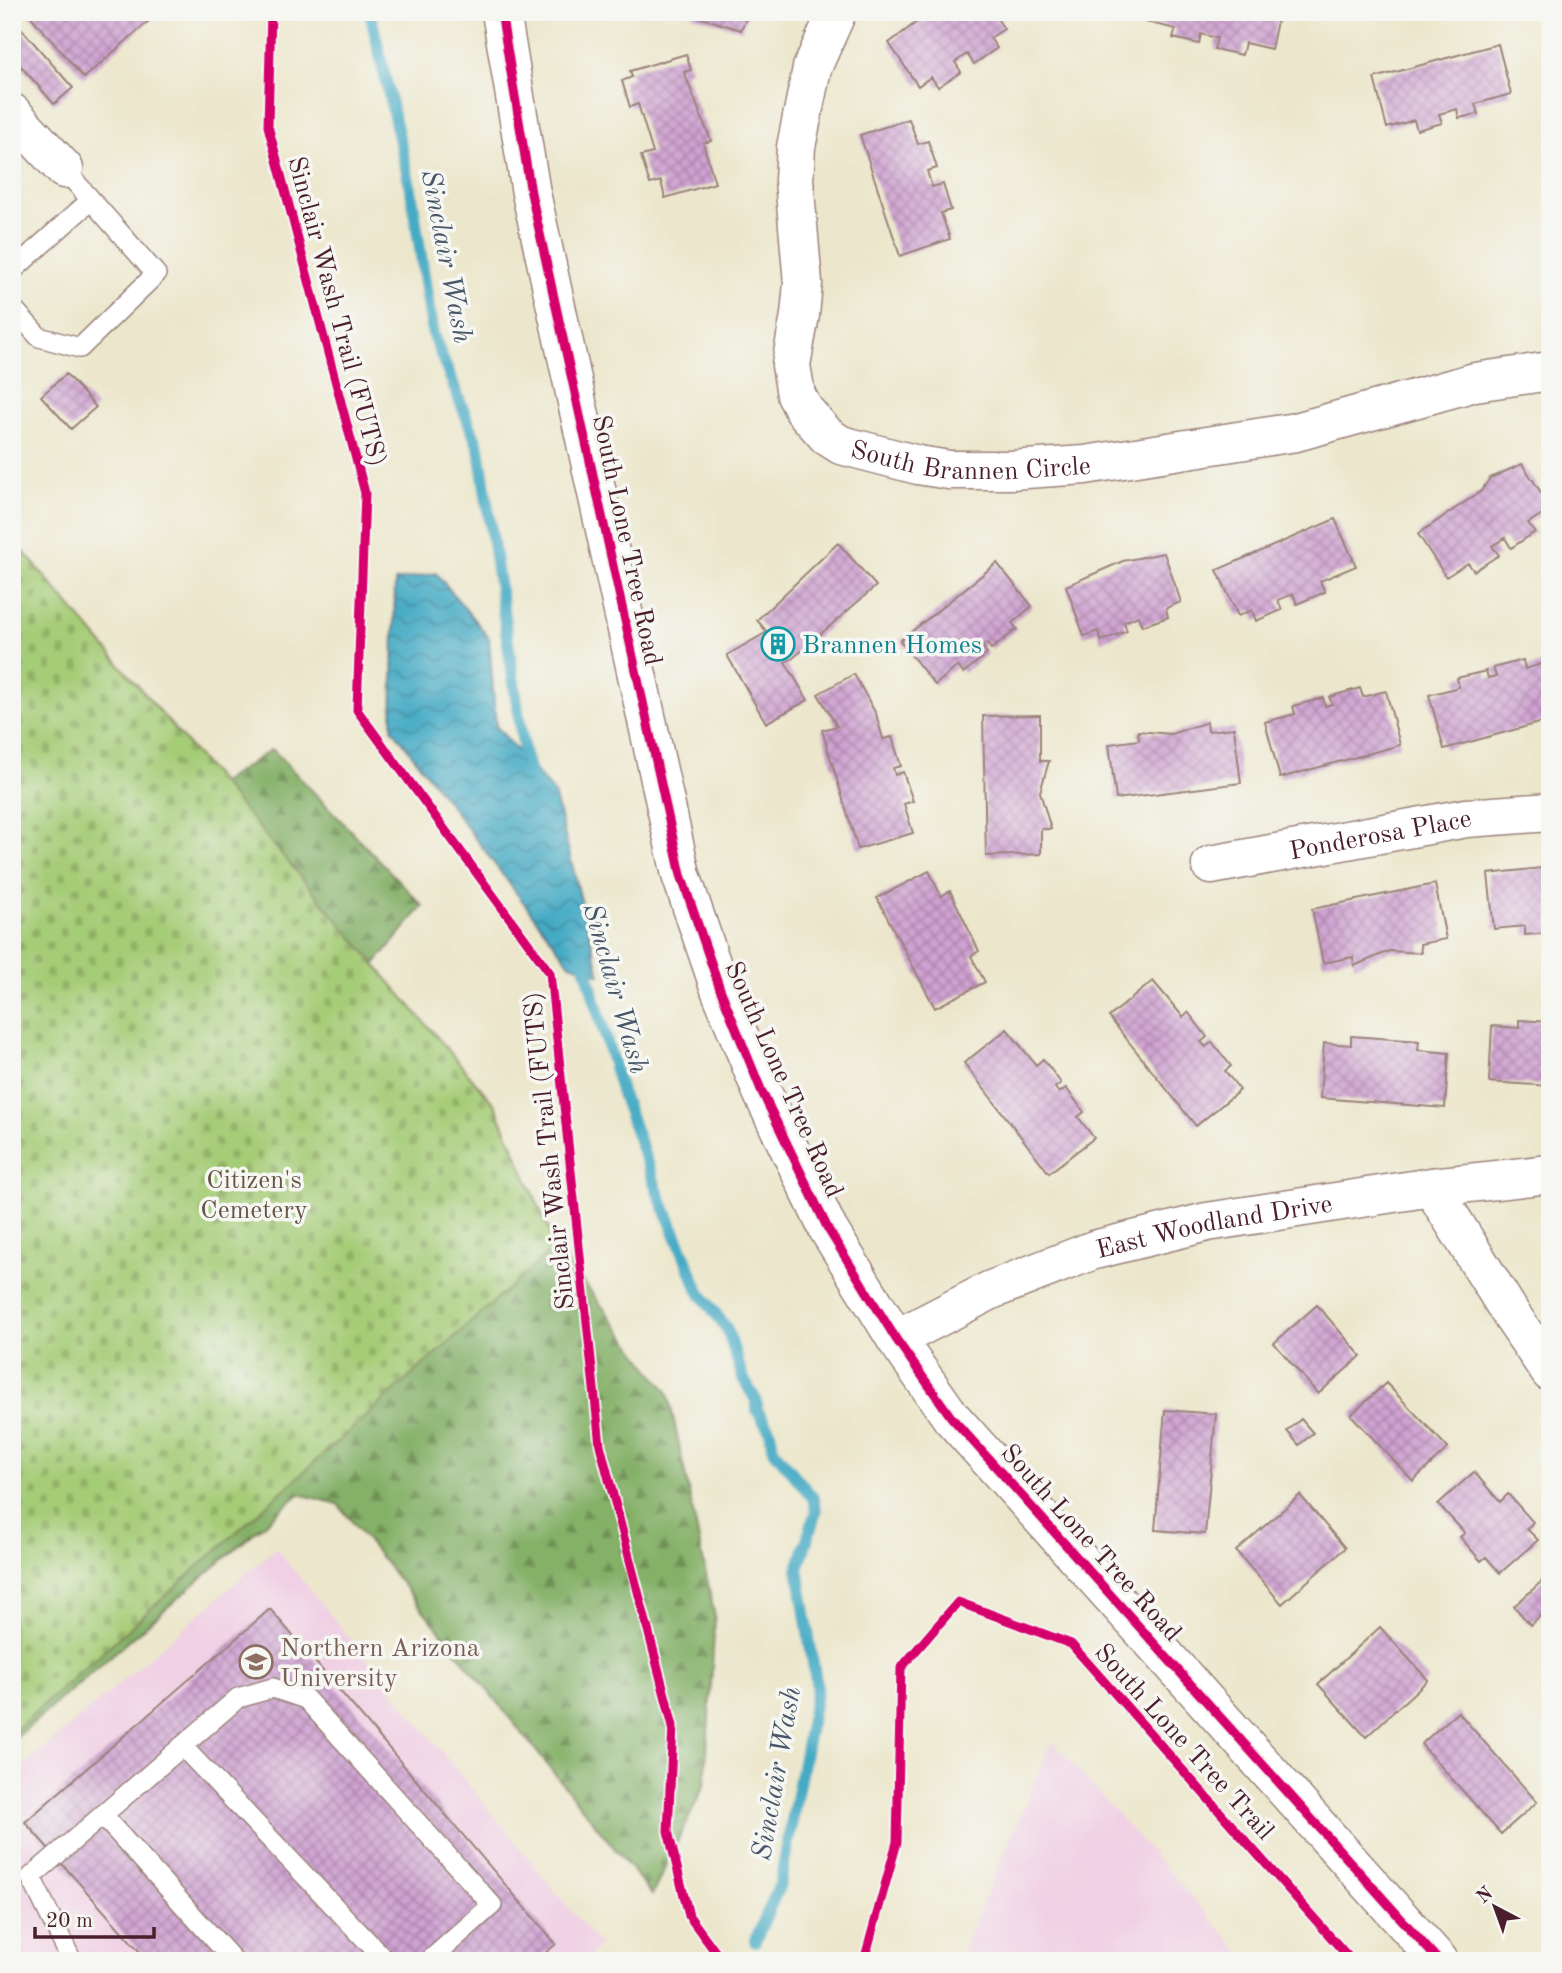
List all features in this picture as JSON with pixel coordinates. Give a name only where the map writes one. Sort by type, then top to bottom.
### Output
[{"type":"street","name":"South Lone Tree Road","points":[[501,12],[531,193],[681,875],[720,989],[762,1092],[828,1229],[896,1339],[951,1417],[1439,1961]]},
{"type":"street","name":"South Brannen Circle","points":[[837,12],[812,68],[796,147],[794,180],[803,283],[791,365],[796,395],[804,410],[827,436],[841,444],[918,465],[948,470],[1011,470],[1085,465],[1296,432],[1475,382],[1550,371]]},
{"type":"street","points":[[12,113],[64,169]]},
{"type":"street","name":"Ponderosa Place","points":[[1211,865],[1466,818],[1550,812]]},
{"type":"street","name":"East Woodland Drive","points":[[896,1339],[991,1290],[1094,1250],[1207,1222],[1432,1187],[1550,1174]]},
{"type":"street","points":[[1432,1187],[1511,1316],[1550,1372]]},
{"type":"lane","points":[[12,307],[39,337],[79,348],[156,275],[64,169]]},
{"type":"lane","points":[[12,271],[91,200]]},
{"type":"lane","points":[[72,1961],[31,1877],[238,1698],[273,1688],[306,1699],[492,1905],[429,1961]]},
{"type":"lane","points":[[182,1746],[386,1961]]},
{"type":"lane","points":[[102,1815],[234,1961]]},
{"type":"shaded area","name":"Northern Arizona University","points":[[276,1548],[600,1946],[583,1961],[12,1961],[12,1776]]},
{"type":"shaded area","points":[[1052,1741],[1249,1961],[958,1961]]},
{"type":"green space","name":"Citizen's Cemetery","points":[[12,538],[495,1105],[556,1246],[12,1733]]},
{"type":"green space","name":"Citizen's Cemetery","points":[[272,749],[423,906],[374,965],[495,1105],[556,1246],[668,1393],[715,1617],[705,1784],[652,1895],[338,1504],[299,1494],[12,1741],[12,1179],[103,863]]},
{"type":"water","points":[[436,573],[489,638],[496,726],[554,793],[600,975],[570,964],[392,728],[395,581]]},
{"type":"building","points":[[27,12],[159,12],[84,78]]},
{"type":"building","points":[[692,12],[749,12],[741,30],[692,15]]},
{"type":"building","points":[[930,12],[993,12],[1004,29],[990,38],[997,48],[974,64],[967,54],[955,62],[961,72],[938,87],[931,77],[918,86],[889,43]]},
{"type":"building","points":[[1148,12],[1279,12],[1271,49],[1245,43],[1242,55],[1214,49],[1217,38],[1201,34],[1199,44],[1173,38],[1176,29],[1146,22]]},
{"type":"building","points":[[12,18],[73,88],[54,104],[12,56]]},
{"type":"building","points":[[1498,44],[1511,94],[1475,104],[1478,114],[1459,118],[1457,109],[1439,114],[1442,123],[1417,130],[1414,120],[1387,128],[1374,78]]},
{"type":"building","points":[[686,54],[691,70],[684,72],[711,141],[703,143],[715,183],[665,198],[661,181],[650,184],[641,156],[653,153],[638,104],[630,107],[622,81],[632,77],[630,71]]},
{"type":"building","points":[[909,119],[918,144],[928,141],[937,168],[927,171],[932,187],[943,184],[951,210],[941,213],[950,239],[900,256],[860,135]]},
{"type":"building","points":[[66,374],[96,407],[71,429],[41,396]]},
{"type":"building","points":[[1522,464],[1550,506],[1550,509],[1528,523],[1535,532],[1511,548],[1505,538],[1492,546],[1499,555],[1474,571],[1468,563],[1446,577],[1418,534],[1481,491],[1490,478]]},
{"type":"building","points":[[1335,519],[1356,566],[1320,581],[1325,592],[1297,604],[1293,594],[1278,600],[1282,610],[1256,621],[1252,610],[1238,616],[1217,570]]},
{"type":"building","name":"Brannen Homes","points":[[838,543],[876,586],[792,659],[785,662],[808,700],[766,723],[727,655],[767,632],[757,620]]},
{"type":"building","points":[[1164,553],[1181,602],[1166,608],[1168,617],[1142,626],[1138,616],[1124,622],[1127,631],[1101,641],[1098,631],[1084,636],[1066,586],[1123,561]]},
{"type":"building","name":"Brannen Homes","points":[[997,563],[1032,606],[1012,623],[1017,629],[991,649],[987,643],[982,646],[987,654],[963,673],[958,666],[935,685],[900,641]]},
{"type":"building","points":[[1523,660],[1525,669],[1550,661],[1550,720],[1444,749],[1429,695],[1459,687],[1457,678],[1486,671],[1488,678],[1496,676],[1493,668]]},
{"type":"building","name":"Brannen Homes","points":[[854,674],[876,714],[883,739],[892,737],[901,766],[893,768],[895,775],[903,772],[913,801],[904,804],[913,833],[858,849],[822,730],[837,726],[818,694]]},
{"type":"building","points":[[1360,688],[1363,697],[1386,691],[1400,745],[1280,778],[1265,722],[1295,714],[1293,706],[1323,698],[1325,706],[1332,704],[1329,697]]},
{"type":"building","name":"Brannen Homes","points":[[1040,715],[1040,761],[1049,761],[1040,792],[1051,829],[1041,829],[1041,854],[986,856],[983,716]]},
{"type":"building","points":[[1207,722],[1208,731],[1234,728],[1241,783],[1116,799],[1109,744],[1139,740],[1138,731],[1171,734]]},
{"type":"building","points":[[1550,867],[1550,933],[1525,935],[1525,926],[1494,929],[1488,874]]},
{"type":"building","points":[[929,871],[941,896],[950,891],[979,951],[971,956],[985,982],[935,1008],[877,898]]},
{"type":"building","points":[[1435,884],[1446,939],[1420,944],[1421,953],[1389,951],[1354,966],[1353,957],[1323,963],[1312,909]]},
{"type":"building","points":[[1153,981],[1183,1017],[1188,1012],[1207,1037],[1201,1042],[1206,1047],[1212,1042],[1231,1066],[1225,1071],[1240,1090],[1196,1126],[1109,1017]]},
{"type":"building","points":[[1519,1020],[1550,1022],[1550,1086],[1489,1082],[1492,1026],[1519,1028]]},
{"type":"building","points":[[1007,1029],[1036,1065],[1043,1059],[1061,1083],[1055,1088],[1059,1093],[1066,1088],[1084,1112],[1078,1117],[1094,1138],[1049,1173],[964,1063]]},
{"type":"building","points":[[1351,1036],[1419,1041],[1418,1050],[1449,1053],[1445,1108],[1320,1098],[1324,1043],[1351,1045]]},
{"type":"building","points":[[1317,1305],[1361,1356],[1318,1394],[1274,1343]]},
{"type":"building","points":[[1386,1383],[1448,1448],[1413,1481],[1351,1415]]},
{"type":"building","points":[[1165,1410],[1216,1414],[1205,1534],[1155,1530]]},
{"type":"building","points":[[1301,1419],[1313,1433],[1299,1445],[1287,1431]]},
{"type":"building","points":[[1474,1472],[1500,1502],[1508,1494],[1533,1522],[1527,1529],[1538,1540],[1500,1573],[1486,1557],[1481,1561],[1460,1537],[1465,1533],[1438,1504]]},
{"type":"building","points":[[1300,1495],[1345,1548],[1282,1604],[1236,1551]]},
{"type":"building","points":[[1550,1574],[1550,1610],[1530,1625],[1514,1606]]},
{"type":"building","name":"Northern Arizona University","points":[[270,1609],[556,1944],[536,1961],[148,1961],[25,1822]]},
{"type":"building","points":[[1380,1627],[1428,1680],[1366,1737],[1318,1684]]},
{"type":"building","points":[[1458,1712],[1537,1802],[1501,1834],[1421,1744]]},
{"type":"waterway","name":"Sinclair Wash","points":[[370,12],[411,190],[433,335],[479,448],[524,751],[531,776]]},
{"type":"waterway","name":"Sinclair Wash","points":[[582,955],[621,1091],[657,1190],[699,1291],[727,1329],[743,1378],[770,1431],[773,1449],[813,1498],[816,1511],[798,1569],[817,1688],[780,1884],[755,1941]]},
{"type":"cycle path","name":"Sinclair Wash Trail (FUTS)","points":[[271,12],[268,126],[365,493],[357,710],[550,973],[600,1445],[673,1726],[668,1831],[689,1916],[722,1961]]},
{"type":"cycle path","points":[[501,12],[531,193],[681,875],[720,989],[762,1092],[828,1229],[896,1339],[951,1417],[1439,1961]]},
{"type":"cycle path","name":"South Lone Tree Trail","points":[[864,1961],[897,1842],[901,1668],[958,1602],[1071,1644],[1352,1961]]},
{"type":"place","name":"Brannen Homes","points":[[778,644]]},
{"type":"place","name":"Northern Arizona University","points":[[256,1662]]}]
